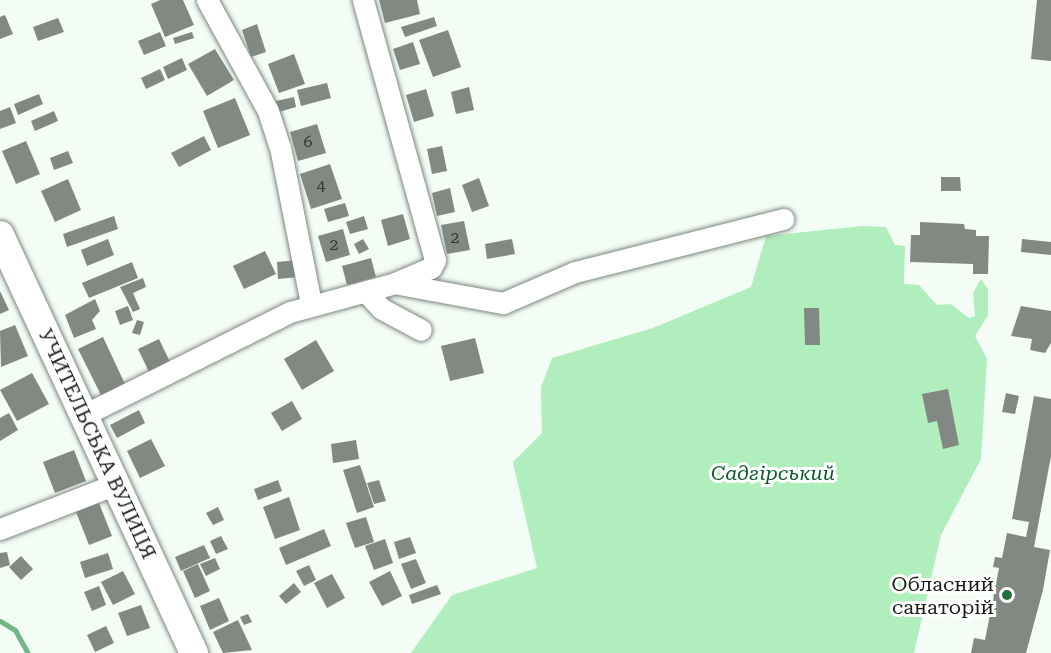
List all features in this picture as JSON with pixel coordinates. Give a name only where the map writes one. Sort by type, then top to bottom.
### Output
[{"type":"main road","name":"УЧИТЕЛЬСЬКА ВУЛИЦЯ","points":[[0,235],[194,653]]},
{"type":"street","points":[[207,0],[268,111],[280,147],[311,304]]},
{"type":"street","points":[[84,415],[311,304],[366,292],[420,275],[435,260],[363,0]]},
{"type":"street","points":[[395,283],[503,303],[575,272],[783,219]]},
{"type":"street","points":[[366,292],[382,309],[421,330]]},
{"type":"street","points":[[0,529],[116,484]]},
{"type":"green space","name":"Садгірський","points":[[862,226],[886,227],[895,245],[905,246],[904,284],[919,285],[937,305],[951,304],[969,318],[975,316],[973,293],[981,279],[988,289],[988,315],[975,336],[987,359],[981,459],[941,535],[914,653],[411,653],[452,595],[537,568],[513,462],[542,433],[541,387],[552,358],[653,328],[751,287],[766,236]]},
{"type":"building","points":[[160,0],[183,0],[194,25],[165,37],[151,4]]},
{"type":"building","points":[[379,0],[417,0],[420,14],[385,23]]},
{"type":"building","points":[[1037,0],[1051,0],[1051,61],[1031,59]]},
{"type":"building","points":[[5,15],[13,34],[0,39],[0,17]]},
{"type":"building","points":[[434,17],[437,26],[405,37],[401,27]]},
{"type":"building","points":[[58,18],[64,32],[38,41],[33,27]]},
{"type":"building","points":[[257,24],[266,52],[251,57],[242,30]]},
{"type":"building","points":[[448,30],[461,67],[433,77],[419,40]]},
{"type":"building","points":[[160,32],[166,46],[144,55],[138,41]]},
{"type":"building","points":[[192,32],[194,38],[175,44],[173,38]]},
{"type":"building","points":[[413,42],[420,64],[400,70],[393,49]]},
{"type":"building","points":[[215,49],[234,80],[207,96],[188,64]]},
{"type":"building","points":[[294,54],[305,84],[279,93],[268,64]]},
{"type":"building","points":[[182,58],[187,70],[168,79],[163,67]]},
{"type":"building","points":[[160,69],[165,80],[146,89],[141,78]]},
{"type":"building","points":[[327,83],[331,98],[301,106],[297,90]]},
{"type":"building","points":[[469,87],[474,110],[456,114],[451,92]]},
{"type":"building","points":[[426,89],[434,116],[414,122],[406,95]]},
{"type":"building","points":[[39,94],[43,104],[18,115],[14,104]]},
{"type":"building","points":[[294,97],[296,107],[279,112],[276,101]]},
{"type":"building","points":[[235,98],[250,135],[218,148],[203,111]]},
{"type":"building","points":[[10,107],[16,123],[0,129],[0,111]]},
{"type":"building","points":[[54,111],[58,121],[35,131],[31,121]]},
{"type":"building","points":[[317,124],[326,153],[298,161],[290,132]]},
{"type":"building","points":[[204,136],[211,150],[179,167],[171,153]]},
{"type":"building","points":[[26,141],[40,174],[16,184],[2,151]]},
{"type":"building","points":[[442,146],[447,171],[432,174],[427,149]]},
{"type":"building","points":[[68,151],[73,163],[54,170],[50,158]]},
{"type":"building","points":[[330,164],[342,199],[311,209],[300,174]]},
{"type":"building","points":[[941,177],[960,177],[961,191],[941,191]]},
{"type":"building","points":[[479,178],[489,206],[472,212],[462,185]]},
{"type":"building","points":[[68,179],[81,210],[55,222],[41,191]]},
{"type":"building","points":[[450,188],[455,212],[437,216],[432,193]]},
{"type":"building","points":[[345,203],[349,216],[328,222],[324,209]]},
{"type":"building","points":[[403,214],[410,239],[388,246],[381,220]]},
{"type":"building","points":[[114,216],[118,229],[67,247],[63,234]]},
{"type":"building","points":[[364,216],[368,229],[350,234],[346,222]]},
{"type":"building","points":[[464,221],[470,250],[447,254],[441,225]]},
{"type":"building","points":[[920,222],[964,224],[965,229],[976,230],[976,236],[989,236],[988,274],[973,274],[973,264],[910,262],[911,235],[920,235]]},
{"type":"building","points":[[343,229],[350,255],[326,262],[318,236]]},
{"type":"building","points":[[108,239],[114,255],[87,266],[81,250]]},
{"type":"building","points":[[363,239],[369,249],[359,254],[354,244]]},
{"type":"building","points":[[512,239],[515,254],[487,259],[485,244]]},
{"type":"building","points":[[1022,239],[1051,242],[1051,255],[1021,252]]},
{"type":"building","points":[[265,251],[276,274],[244,289],[233,266]]},
{"type":"building","points":[[371,258],[376,277],[347,285],[342,266]]},
{"type":"building","points":[[297,260],[298,277],[278,279],[277,262]]},
{"type":"building","points":[[132,262],[138,278],[89,298],[82,283]]},
{"type":"building","points":[[143,278],[146,287],[133,293],[140,309],[133,312],[120,287]]},
{"type":"building","points":[[0,291],[9,310],[0,314]]},
{"type":"building","points":[[95,299],[100,311],[92,320],[96,329],[74,338],[65,315]]},
{"type":"building","points":[[128,306],[133,320],[120,325],[115,311]]},
{"type":"building","points":[[1021,306],[1051,311],[1051,343],[1045,353],[1030,350],[1032,339],[1011,336]]},
{"type":"building","points":[[804,308],[819,308],[820,345],[805,345]]},
{"type":"building","points":[[137,320],[144,322],[140,335],[132,333]]},
{"type":"building","points":[[15,325],[28,356],[1,367],[0,331]]},
{"type":"building","points":[[103,337],[125,384],[101,395],[78,349]]},
{"type":"building","points":[[475,338],[484,373],[450,381],[441,346]]},
{"type":"building","points":[[159,339],[170,362],[149,372],[138,349]]},
{"type":"building","points":[[316,340],[334,371],[302,390],[284,359]]},
{"type":"building","points":[[32,373],[49,404],[17,421],[0,390]]},
{"type":"building","points":[[948,389],[959,445],[943,449],[937,421],[928,423],[922,394]]},
{"type":"building","points":[[1006,393],[1019,396],[1015,414],[1002,412]]},
{"type":"building","points":[[1034,396],[1051,399],[1051,456],[1034,547],[1050,550],[1043,590],[1026,653],[971,653],[974,638],[985,640],[999,568],[993,567],[995,557],[1002,558],[1007,533],[1026,537],[1029,522],[1012,519]]},
{"type":"building","points":[[292,401],[302,419],[282,431],[271,413]]},
{"type":"building","points":[[139,410],[145,423],[117,438],[110,425]]},
{"type":"building","points":[[9,413],[18,430],[0,441],[0,418]]},
{"type":"building","points":[[151,439],[165,466],[140,478],[127,451]]},
{"type":"building","points":[[356,440],[359,459],[333,463],[331,444]]},
{"type":"building","points":[[74,450],[86,481],[55,493],[43,462]]},
{"type":"building","points":[[360,465],[374,507],[357,513],[343,470]]},
{"type":"building","points":[[278,480],[282,491],[258,500],[254,489]]},
{"type":"building","points":[[379,480],[386,501],[374,504],[367,483]]},
{"type":"building","points":[[289,497],[300,530],[275,539],[263,507]]},
{"type":"building","points":[[99,503],[112,536],[89,545],[76,512]]},
{"type":"building","points":[[218,507],[224,520],[213,525],[206,513]]},
{"type":"building","points":[[366,517],[374,542],[355,548],[346,523]]},
{"type":"building","points":[[324,529],[331,546],[286,565],[279,548]]},
{"type":"building","points":[[221,536],[228,549],[216,554],[210,541]]},
{"type":"building","points":[[410,537],[416,553],[399,559],[394,542]]},
{"type":"building","points":[[385,539],[393,563],[374,570],[365,546]]},
{"type":"building","points":[[204,545],[210,558],[181,571],[175,557]]},
{"type":"building","points":[[7,552],[10,565],[0,568],[0,553]]},
{"type":"building","points":[[108,553],[113,569],[85,578],[80,562]]},
{"type":"building","points":[[21,556],[33,569],[21,580],[9,567]]},
{"type":"building","points":[[215,558],[220,569],[206,576],[200,564]]},
{"type":"building","points":[[416,559],[426,583],[411,589],[401,564]]},
{"type":"building","points":[[198,564],[210,591],[195,598],[183,571]]},
{"type":"building","points":[[309,565],[316,580],[304,586],[296,571]]},
{"type":"building","points":[[123,571],[135,594],[113,605],[101,582]]},
{"type":"building","points":[[390,571],[402,596],[382,606],[369,582]]},
{"type":"building","points":[[332,574],[345,598],[327,608],[314,583]]},
{"type":"building","points":[[294,583],[301,592],[286,604],[279,596]]},
{"type":"building","points":[[437,585],[441,594],[412,604],[409,595]]},
{"type":"building","points":[[99,586],[106,605],[92,611],[84,592]]},
{"type":"building","points":[[219,598],[229,621],[210,630],[200,606]]},
{"type":"building","points":[[141,605],[150,628],[127,636],[118,613]]},
{"type":"building","points":[[248,614],[252,622],[244,625],[240,617]]},
{"type":"building","points":[[238,620],[252,650],[223,653],[213,632]]},
{"type":"building","points":[[106,626],[114,643],[95,652],[87,635]]},
{"type":"waterway","points":[[0,621],[15,630],[28,653]]},
{"type":"place","name":"Обласний санаторій","points":[[1007,595]]}]
